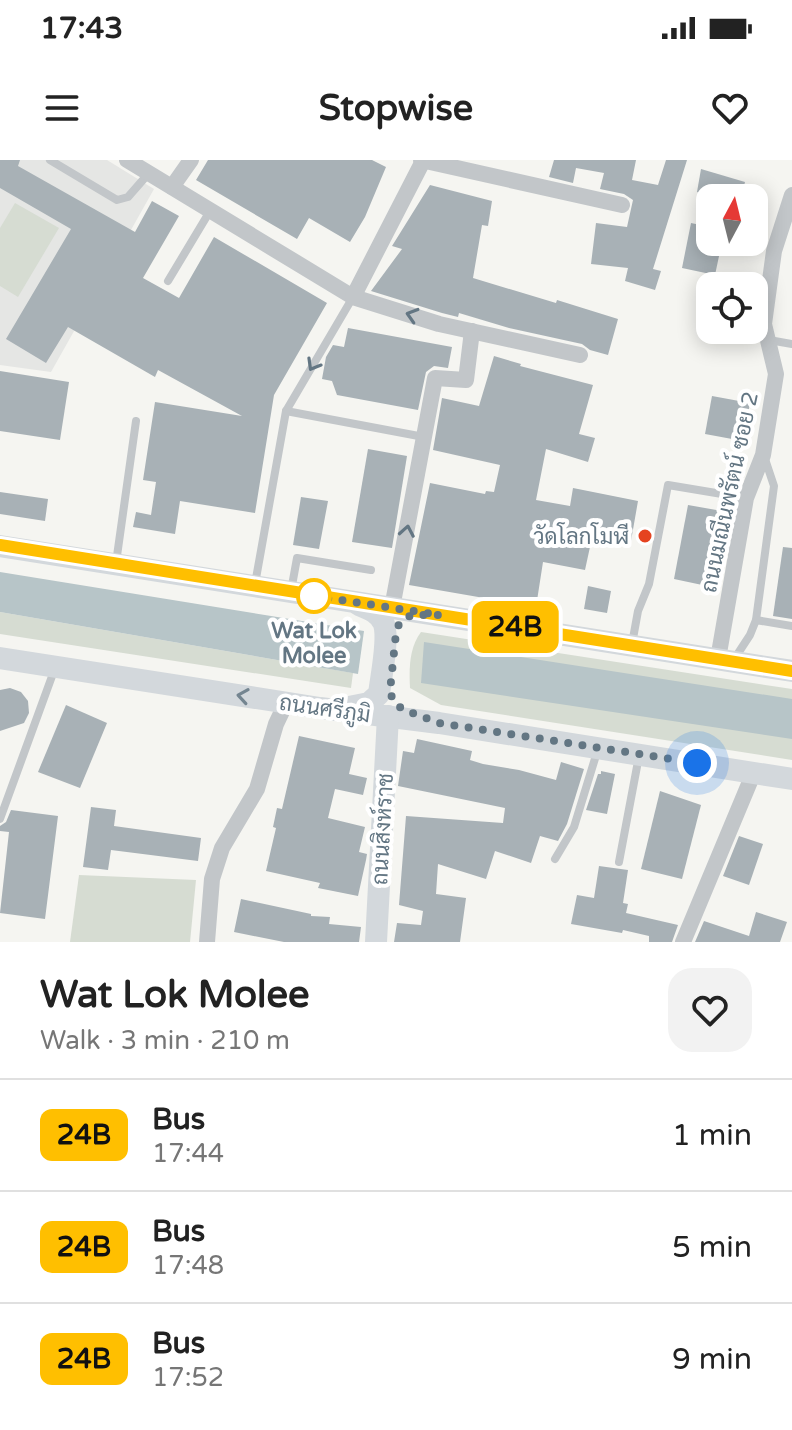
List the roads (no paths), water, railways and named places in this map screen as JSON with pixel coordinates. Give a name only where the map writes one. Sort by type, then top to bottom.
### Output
[{"type":"main road","points":[[0,546],[792,671]]},
{"type":"main road","points":[[320,708],[358,707],[384,692],[390,635],[375,611],[351,601]]},
{"type":"main road","points":[[390,635],[411,615],[440,615]]},
{"type":"main road","name":"ถนนศรีภูมิ","points":[[0,658],[286,703],[599,747],[792,779]]},
{"type":"main road","points":[[384,692],[402,709],[439,723]]},
{"type":"main road","name":"ถนนสิงห์ราช","points":[[376,942],[388,716]]},
{"type":"street","points":[[127,160],[353,297],[472,331],[580,355]]},
{"type":"street","points":[[172,187],[191,160]]},
{"type":"street","points":[[353,297],[422,160],[622,205]]},
{"type":"street","name":"ถนนมณีนพรัตน์ ซอย 2","points":[[725,660],[746,498],[763,455],[776,374],[764,324],[774,251],[792,195]]},
{"type":"street","points":[[392,608],[435,378],[466,380],[472,331]]},
{"type":"street","points":[[207,942],[212,879],[222,848],[257,789],[276,724],[286,703]]},
{"type":"street","points":[[683,942],[754,772]]},
{"type":"lane","points":[[50,160],[117,200],[128,197],[149,173]]},
{"type":"lane","points":[[168,281],[210,211]]},
{"type":"lane","points":[[255,587],[286,411],[353,297]]},
{"type":"lane","points":[[769,340],[792,344]]},
{"type":"lane","points":[[286,411],[424,437]]},
{"type":"lane","points":[[116,564],[136,421]]},
{"type":"lane","points":[[725,660],[750,635],[756,620],[774,486],[763,455]]},
{"type":"lane","points":[[632,645],[638,611],[649,584],[668,485],[746,498]]},
{"type":"lane","points":[[291,592],[297,558],[371,570]]},
{"type":"lane","points":[[756,620],[792,626]]},
{"type":"lane","points":[[0,819],[55,667]]},
{"type":"lane","points":[[555,859],[574,827],[599,747]]},
{"type":"lane","points":[[619,862],[639,754]]},
{"type":"place","name":"วัดโลกโมฬี","points":[[645,536]]},
{"type":"place","name":"Wat Lok Molee","points":[[314,596]]}]
